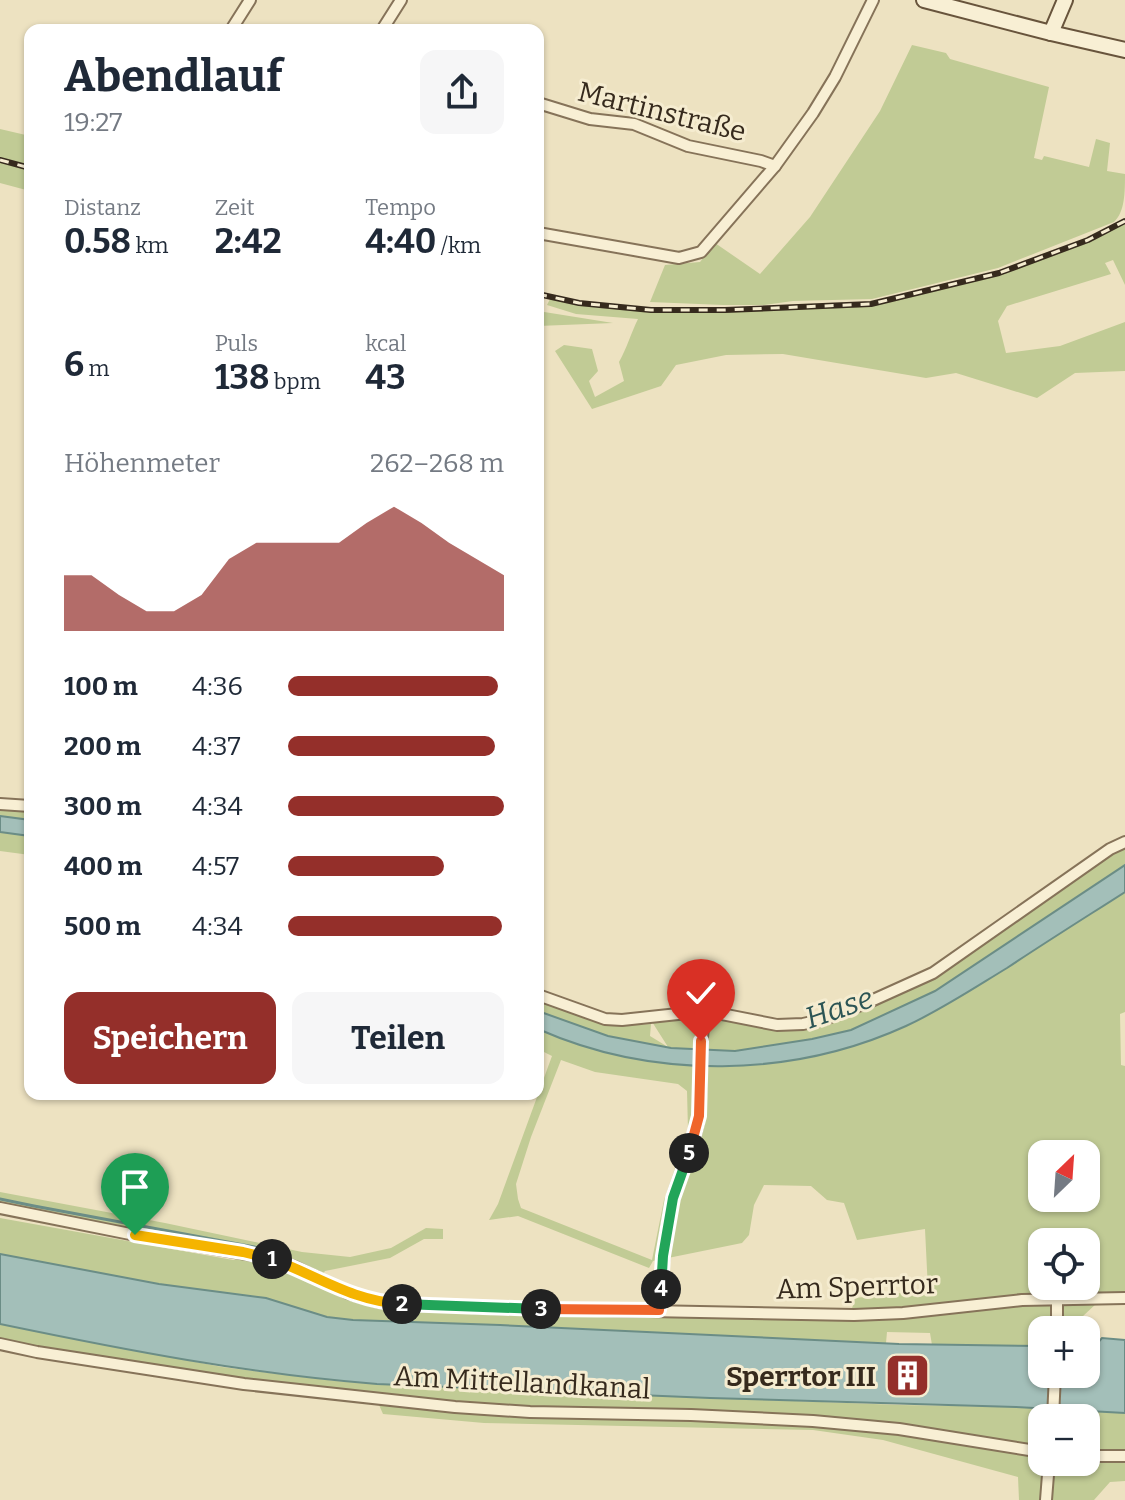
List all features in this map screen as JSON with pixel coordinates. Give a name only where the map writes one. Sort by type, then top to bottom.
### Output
[{"type":"main road","points":[[924,0],[1125,50]]},
{"type":"main road","points":[[1051,33],[1065,0]]},
{"type":"street","points":[[235,24],[250,0]]},
{"type":"street","points":[[386,24],[401,0]]},
{"type":"street","points":[[544,234],[679,258],[701,252],[775,166],[813,113],[835,77],[873,0]]},
{"type":"street","name":"Martinstraße","points":[[544,105],[590,119],[634,124],[688,146],[775,166]]},
{"type":"street","points":[[0,804],[24,806]]},
{"type":"street","points":[[544,997],[605,1019],[706,1011],[777,1025],[825,1019],[933,973],[1110,849],[1125,842]]},
{"type":"street","points":[[659,1310],[663,1256],[673,1198],[699,1116],[701,1041],[706,1011]]},
{"type":"street","name":"Am Sperrtor","points":[[0,1208],[270,1258],[348,1293],[380,1302],[490,1308],[854,1315],[894,1314],[1028,1300]]},
{"type":"street","name":"Am Sperrtor","points":[[1100,1298],[1125,1298]]},
{"type":"street","name":"Am Mittellandkanal","points":[[0,1344],[244,1384],[441,1405],[530,1412],[813,1421],[899,1429],[1028,1450]]},
{"type":"street","points":[[1100,1456],[1125,1456]]},
{"type":"street","points":[[1046,1500],[1048,1476]]},
{"type":"green space","points":[[912,45],[1049,87],[1034,158],[1042,160],[1044,156],[1089,167],[1096,139],[1110,143],[1107,171],[1125,174],[1124,201],[1118,218],[998,268],[872,299],[764,305],[650,302],[665,265],[700,262],[715,243],[760,274],[810,217],[880,111]]},
{"type":"green space","points":[[0,129],[24,135],[24,189],[0,183]]},
{"type":"green space","points":[[1125,221],[1125,285],[1113,260],[1105,263],[1111,274],[1007,306],[998,321],[1006,353],[1060,346],[1125,322],[1125,371],[1075,373],[1037,398],[956,373],[926,378],[783,354],[726,355],[676,365],[661,386],[592,409],[555,351],[564,345],[592,349],[598,371],[589,381],[595,397],[624,381],[619,362],[638,319],[576,314],[547,305],[551,297],[651,310],[871,304],[999,273],[1088,240]]},
{"type":"green space","points":[[544,312],[613,323],[544,326]]},
{"type":"green space","points":[[0,808],[24,810],[24,819],[0,816]]},
{"type":"green space","points":[[0,832],[24,835],[24,854],[0,851]]},
{"type":"green space","points":[[1125,842],[1125,865],[935,991],[851,1030],[735,1051],[671,1048],[608,1036],[544,1013],[544,999],[614,1026],[651,1024],[650,1036],[668,1047],[649,1017],[695,1011],[803,1024],[933,973]]},
{"type":"green space","points":[[1125,892],[1125,1012],[1120,1014],[1121,1065],[1125,1066],[1125,1292],[1100,1293],[1100,1228],[1028,1228],[1028,1300],[1097,1300],[1083,1316],[1028,1316],[1028,1346],[932,1345],[930,1333],[887,1332],[886,1343],[353,1320],[327,1317],[267,1298],[159,1284],[0,1254],[0,1218],[233,1260],[267,1255],[255,1250],[12,1207],[0,1204],[0,1192],[302,1252],[350,1257],[391,1248],[426,1228],[443,1229],[443,1239],[424,1239],[390,1258],[325,1271],[317,1282],[395,1308],[849,1319],[855,1298],[928,1290],[925,1229],[857,1240],[844,1203],[827,1200],[811,1186],[764,1185],[754,1205],[749,1235],[742,1243],[668,1258],[678,1200],[704,1124],[704,1067],[782,1062],[833,1052],[882,1036],[945,1006]]},
{"type":"green space","points":[[544,1031],[616,1054],[696,1066],[695,1127],[660,1259],[653,1261],[649,1268],[518,1216],[489,1220],[498,1204],[536,1100],[544,1100],[544,1078],[552,1056],[544,1052]],"holes":[[[561,1060],[595,1072],[678,1084],[687,1091],[688,1130],[664,1200],[652,1260],[521,1208],[516,1184]]]},
{"type":"green space","points":[[0,1324],[222,1367],[336,1381],[1028,1408],[1028,1476],[1100,1476],[1100,1412],[1125,1413],[1125,1481],[1110,1482],[1094,1500],[1019,1500],[1018,1477],[883,1440],[813,1430],[484,1423],[383,1414],[376,1398],[0,1344]]},
{"type":"water","points":[[0,816],[24,819],[24,835],[0,832]]},
{"type":"water","points":[[1125,865],[1125,892],[1007,968],[906,1026],[817,1056],[722,1066],[675,1064],[582,1046],[544,1031],[544,1013],[608,1036],[671,1048],[735,1051],[851,1030],[935,991]]},
{"type":"water","points":[[0,1254],[159,1284],[266,1298],[327,1317],[353,1320],[899,1344],[1028,1346],[1028,1388],[1100,1388],[1102,1338],[1125,1340],[1125,1413],[1100,1412],[1100,1404],[1028,1404],[1028,1408],[377,1384],[234,1367],[0,1324]]},
{"type":"waterway","points":[[0,1199],[276,1251]]},
{"type":"railway","points":[[0,160],[24,166]]},
{"type":"railway","points":[[544,295],[579,303],[651,310],[871,304],[999,273],[1088,240],[1125,221]]},
{"type":"place","name":"Sperrtor III","points":[[907,1376]]},
{"type":"route","points":[[135,1235],[270,1258],[348,1293],[380,1302],[490,1308],[659,1310],[663,1256],[673,1198],[699,1116],[701,1041]]},
{"type":"water label","name":"Hase","points":[[839,1008]]}]
